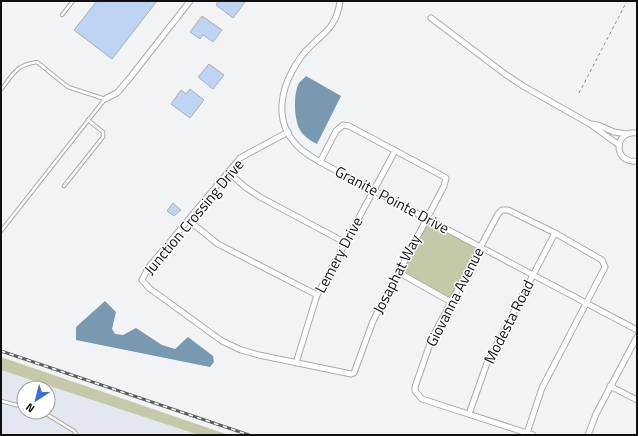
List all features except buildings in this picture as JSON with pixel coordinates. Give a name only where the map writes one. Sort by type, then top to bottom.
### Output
[{"type":"street","points":[[105,99],[117,93],[190,1]]},
{"type":"street","name":"Granite Pointe Drive","points":[[340,1],[337,15],[331,27],[302,56],[286,84],[282,98],[282,110],[284,122],[294,142],[302,150],[320,162],[637,330]]},
{"type":"street","points":[[431,18],[505,74],[590,124],[619,145]]},
{"type":"street","points":[[590,124],[598,125],[614,132],[632,133]]},
{"type":"street","points":[[320,162],[336,131],[343,125],[349,126],[395,151]]},
{"type":"street","points":[[637,128],[632,133],[623,137],[619,145],[620,154],[623,158],[637,161]]},
{"type":"street","name":"Junction Crossing Drive","points":[[288,132],[240,158],[148,268],[142,280],[149,288],[222,341],[241,350],[296,363]]},
{"type":"street","name":"Josaphat Way","points":[[296,363],[348,374],[354,373],[373,321],[444,186],[446,178],[395,151]]},
{"type":"street","name":"Lemery Drive","points":[[296,363],[317,295],[395,151]]},
{"type":"street","points":[[228,172],[245,188],[346,243]]},
{"type":"street","name":"Giovanna Avenue","points":[[469,414],[422,399],[415,391],[415,387],[432,338],[498,214],[502,210],[508,210],[555,233]]},
{"type":"street","points":[[188,220],[218,244],[317,295]]},
{"type":"street","points":[[527,433],[542,388],[604,270],[604,263],[602,260],[555,233]]},
{"type":"street","name":"Modesta Road","points":[[469,414],[487,363],[555,233]]},
{"type":"street","points":[[398,272],[451,302]]},
{"type":"street","points":[[588,435],[596,414],[637,336]]},
{"type":"street","points":[[610,386],[637,400]]},
{"type":"street","points":[[469,414],[534,435]]},
{"type":"lane","points":[[62,15],[73,1]]},
{"type":"lane","points":[[1,90],[17,70],[25,64],[37,62],[68,87],[105,99],[1,231]]},
{"type":"lane","points":[[64,186],[103,137],[103,132],[88,120]]},
{"type":"lane","points":[[1,401],[16,405]]},
{"type":"lane","points":[[56,420],[74,431],[77,435]]},
{"type":"path","points":[[579,93],[627,1]]},
{"type":"shaded area","points":[[1,370],[34,380],[16,380],[16,420],[56,420],[56,387],[199,435],[1,435]]},
{"type":"green space","points":[[425,219],[481,247],[451,302],[398,272]]},
{"type":"green space","points":[[1,357],[229,435],[199,435],[56,388],[56,380],[31,380],[1,370]]},
{"type":"water","points":[[306,76],[341,96],[317,144],[303,134],[296,120],[295,100],[297,88],[299,83]]},
{"type":"water","points":[[105,301],[116,312],[112,329],[115,334],[123,335],[136,328],[162,345],[175,349],[188,337],[213,356],[214,362],[210,367],[76,340],[76,327]]},
{"type":"railway","points":[[1,351],[249,435]]}]
